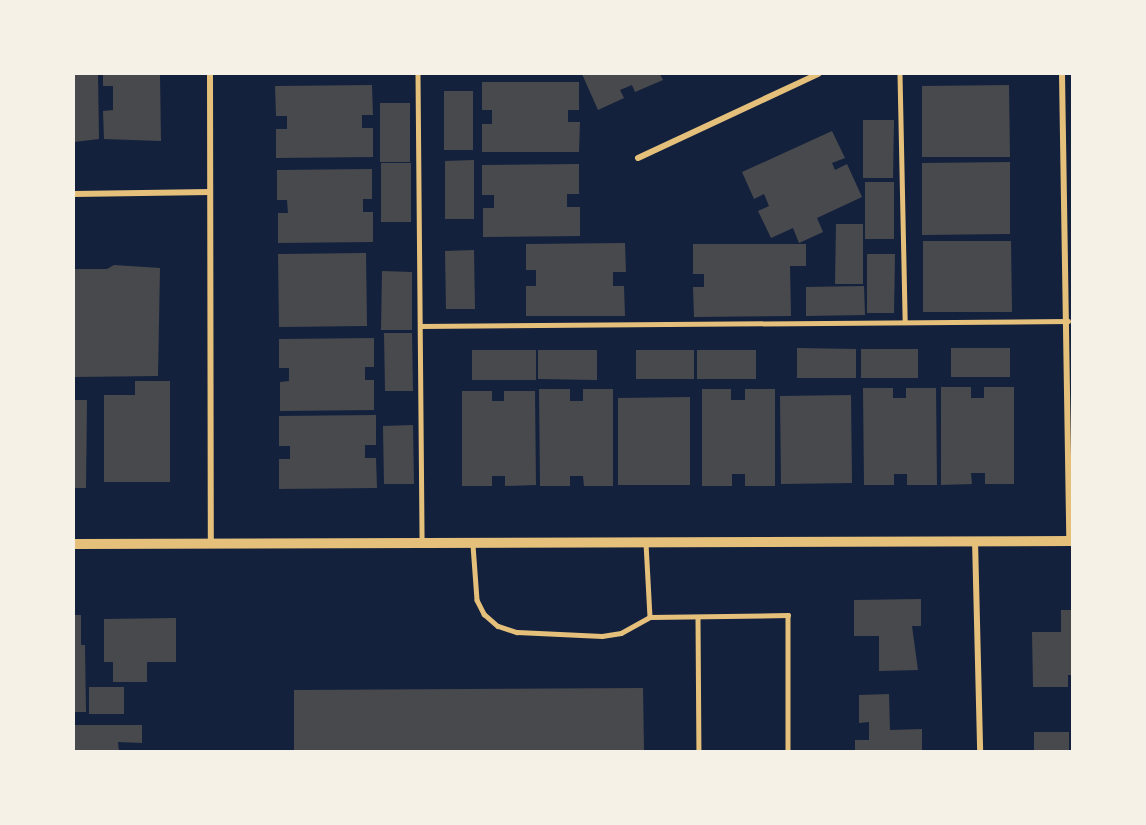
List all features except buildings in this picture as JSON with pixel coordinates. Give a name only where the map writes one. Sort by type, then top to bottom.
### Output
[{"type":"street","points":[[210,74],[211,544]]},
{"type":"street","points":[[638,158],[818,74]]},
{"type":"street","points":[[74,544],[422,546],[975,539],[1071,541],[1062,74]]},
{"type":"street","points":[[74,194],[210,192]]},
{"type":"street","points":[[975,539],[980,752]]},
{"type":"lane","points":[[418,74],[422,546]]},
{"type":"lane","points":[[900,74],[905,322]]},
{"type":"lane","points":[[420,326],[1068,321]]},
{"type":"lane","points":[[646,543],[650,617]]},
{"type":"lane","points":[[473,545],[477,600],[484,614],[498,626],[517,632],[602,636],[635,628],[650,617],[788,615],[788,752]]},
{"type":"lane","points":[[698,618],[699,752]]}]
